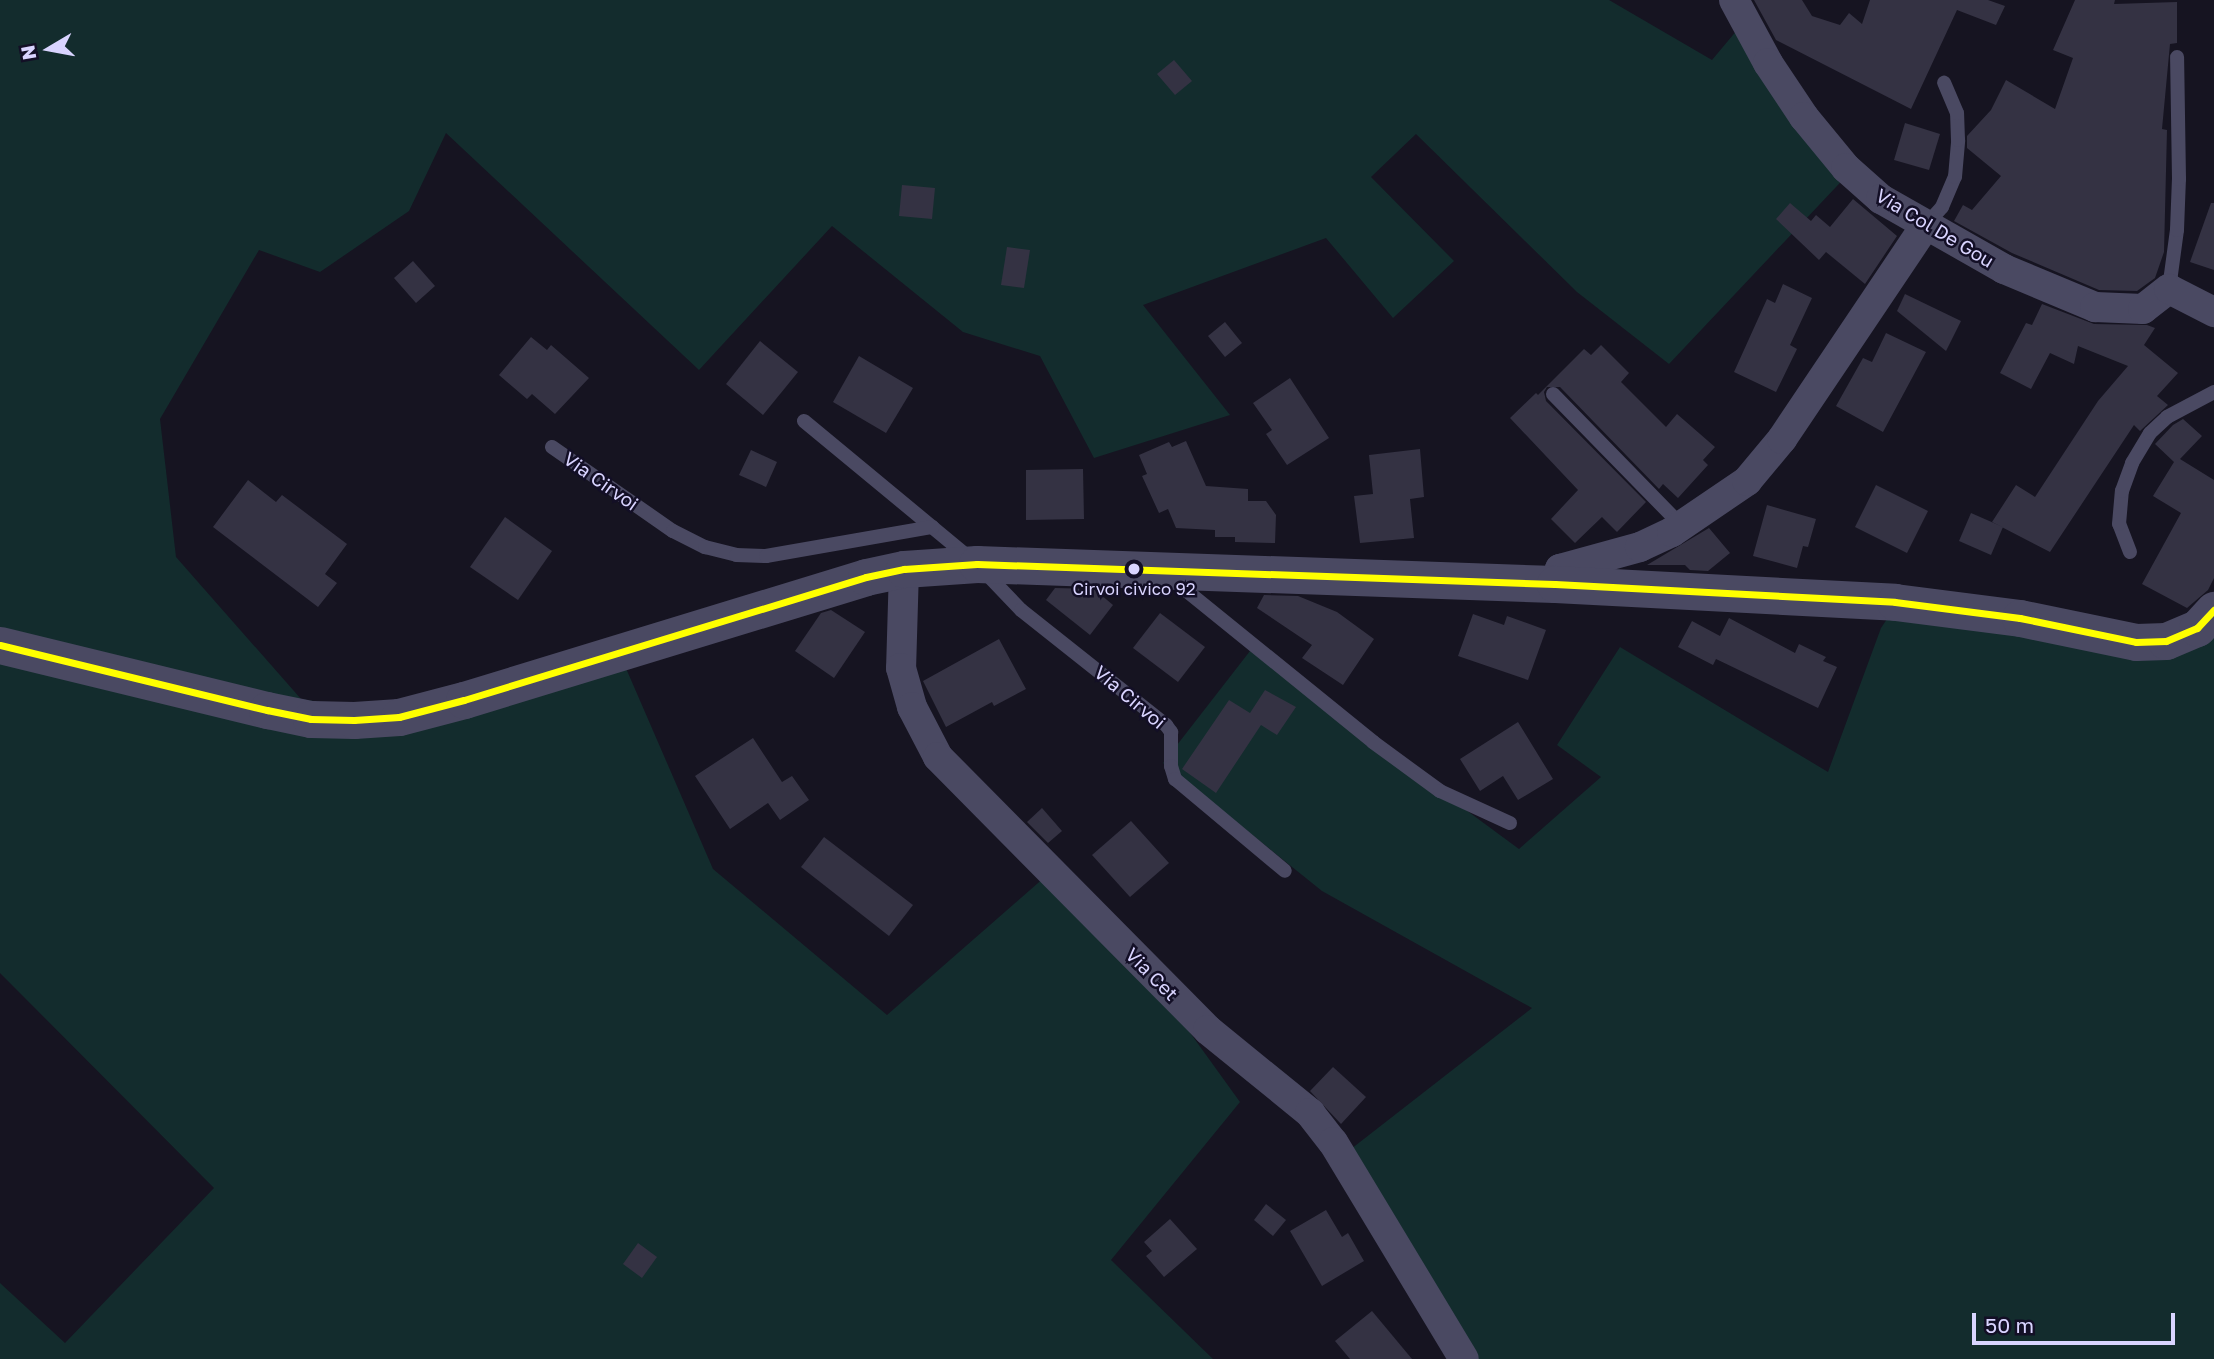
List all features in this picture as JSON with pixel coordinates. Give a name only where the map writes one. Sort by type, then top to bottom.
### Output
[{"type":"street","name":"Via Col De Gou","points":[[1734,0],[1768,63],[1824,143],[1881,199],[2004,269],[2095,307],[2143,309],[2169,289]]},
{"type":"street","points":[[1555,584],[1560,569],[1640,547],[1681,525],[1747,481],[1782,439],[1925,226]]},
{"type":"street","points":[[2169,289],[2214,312]]},
{"type":"street","points":[[0,645],[310,719],[354,720],[399,717],[854,581],[904,569],[976,564],[1555,584],[1895,602],[2020,618],[2136,642],[2166,641],[2197,628],[2214,610]]},
{"type":"street","name":"Via Cet","points":[[904,569],[901,668],[912,707],[939,757],[1208,1030],[1310,1113],[1333,1142],[1465,1359]]},
{"type":"lane","points":[[2169,289],[2177,230],[2179,179],[2177,57]]},
{"type":"lane","points":[[1925,226],[1942,207],[1955,177],[1957,113],[1944,83]]},
{"type":"lane","points":[[2130,552],[2119,524],[2122,491],[2132,463],[2150,433],[2167,417],[2214,392]]},
{"type":"lane","points":[[1553,394],[1681,525]]},
{"type":"lane","name":"Via Cirvoi","points":[[804,421],[976,564],[1021,610],[1166,725],[1171,732],[1171,766],[1175,779],[1285,872]]},
{"type":"lane","name":"Via Cirvoi","points":[[552,447],[673,531],[705,547],[736,555],[766,556],[932,527]]},
{"type":"lane","points":[[1161,570],[1373,742],[1440,791],[1510,823]]},
{"type":"green space","points":[[0,0],[1609,0],[1712,60],[1748,17],[1853,169],[1669,364],[1577,292],[1416,134],[1371,177],[1454,261],[1393,318],[1326,238],[1143,305],[1230,415],[1094,458],[1040,356],[963,332],[832,226],[699,370],[446,133],[409,211],[320,272],[259,250],[160,419],[176,557],[301,699],[443,722],[625,666],[713,869],[887,1015],[1054,869],[1121,937],[1240,1102],[1111,1260],[1213,1359],[0,1359],[0,1283],[65,1343],[214,1188],[0,973]]},
{"type":"green space","points":[[1907,589],[2131,630],[2214,620],[2214,1359],[1478,1359],[1351,1149],[1532,1008],[1322,891],[1163,763],[1250,651],[1519,849],[1601,777],[1557,745],[1620,647],[1828,772],[1881,628]]},
{"type":"building","points":[[1754,0],[1802,0],[1812,16],[1840,25],[1849,13],[1862,24],[1870,0],[1988,0],[2005,6],[1996,25],[1957,10],[1911,109],[1776,40]]},
{"type":"building","points":[[2075,0],[2115,0],[2114,4],[2177,2],[2177,43],[2170,44],[2162,129],[2167,130],[2164,252],[2155,278],[2137,291],[2099,290],[2012,253],[1954,221],[1963,205],[1972,210],[2001,176],[1967,148],[1967,136],[1991,110],[2006,80],[2055,109],[2073,58],[2053,50]]},
{"type":"building","points":[[1174,60],[1192,81],[1175,95],[1157,74]]},
{"type":"building","points":[[1905,123],[1940,134],[1929,170],[1894,160]]},
{"type":"building","points":[[902,185],[935,188],[932,219],[899,216]]},
{"type":"building","points":[[1853,199],[1897,236],[1865,284],[1826,252],[1819,260],[1776,219],[1790,203],[1811,221],[1816,215],[1830,227]]},
{"type":"building","points":[[2211,203],[2214,203],[2214,270],[2190,262]]},
{"type":"building","points":[[1007,247],[1030,250],[1024,288],[1001,285]]},
{"type":"building","points":[[413,261],[435,286],[416,303],[394,278]]},
{"type":"building","points":[[1783,284],[1812,298],[1790,345],[1797,349],[1776,392],[1734,372],[1767,299],[1775,303]]},
{"type":"building","points":[[1905,294],[1961,321],[1946,351],[1897,311]]},
{"type":"building","points":[[2042,304],[2094,324],[2147,325],[2155,328],[2144,345],[2178,373],[2157,396],[2168,405],[2140,431],[2134,425],[2050,552],[1992,522],[2016,485],[2035,497],[2098,401],[2128,366],[2078,346],[2074,364],[2050,353],[2031,389],[2000,373],[2026,323],[2032,325]]},
{"type":"building","points":[[1225,322],[1242,343],[1225,357],[1208,336]]},
{"type":"building","points":[[1886,333],[1926,352],[1883,432],[1836,406],[1863,358],[1872,362]]},
{"type":"building","points":[[531,337],[547,350],[551,345],[589,378],[555,414],[532,394],[527,399],[499,375]]},
{"type":"building","points":[[760,341],[798,372],[763,415],[726,384]]},
{"type":"building","points":[[1601,345],[1629,373],[1621,382],[1666,427],[1677,414],[1715,447],[1703,460],[1708,465],[1678,498],[1663,484],[1659,489],[1560,387],[1547,387],[1544,392],[1546,401],[1646,502],[1617,532],[1602,517],[1575,543],[1551,519],[1578,490],[1510,418],[1536,393],[1538,395],[1584,349],[1591,355]]},
{"type":"building","points":[[859,356],[913,388],[886,433],[833,402]]},
{"type":"building","points":[[1290,378],[1329,438],[1287,465],[1266,434],[1272,430],[1253,403]]},
{"type":"building","points":[[2183,419],[2202,436],[2180,459],[2214,480],[2214,578],[2208,590],[2187,608],[2142,584],[2181,513],[2153,496],[2174,462],[2155,444],[2173,425]]},
{"type":"building","points":[[1186,441],[1206,486],[1248,489],[1248,501],[1266,501],[1276,515],[1275,543],[1235,542],[1235,537],[1215,537],[1215,530],[1176,528],[1168,509],[1159,513],[1142,476],[1147,474],[1139,455],[1169,442],[1172,447]]},
{"type":"building","points":[[1420,449],[1424,497],[1410,499],[1414,538],[1360,543],[1354,496],[1373,494],[1369,455]]},
{"type":"building","points":[[751,450],[777,462],[766,487],[739,475]]},
{"type":"building","points":[[1083,469],[1084,519],[1026,520],[1026,470]]},
{"type":"building","points":[[248,480],[276,502],[282,495],[347,544],[325,574],[337,583],[318,607],[213,527]]},
{"type":"building","points":[[1876,485],[1928,511],[1907,553],[1855,527]]},
{"type":"building","points":[[1767,505],[1816,519],[1808,547],[1803,546],[1797,568],[1753,556]]},
{"type":"building","points":[[1971,513],[2003,527],[1991,555],[1959,541]]},
{"type":"building","points":[[505,517],[552,551],[518,600],[470,567]]},
{"type":"building","points":[[1709,528],[1730,553],[1708,571],[1690,570],[1685,565],[1647,565]]},
{"type":"building","points":[[1055,588],[1094,589],[1113,605],[1090,635],[1046,600]]},
{"type":"building","points":[[1264,595],[1298,596],[1337,612],[1374,639],[1343,685],[1302,658],[1312,645],[1257,608]]},
{"type":"building","points":[[831,610],[865,632],[834,678],[795,651],[821,613]]},
{"type":"building","points":[[1160,613],[1205,647],[1178,682],[1133,648]]},
{"type":"building","points":[[1473,614],[1504,625],[1507,616],[1546,630],[1528,680],[1458,656]]},
{"type":"building","points":[[1729,618],[1795,653],[1799,644],[1826,657],[1823,661],[1837,667],[1818,708],[1716,659],[1713,665],[1678,647],[1692,621],[1720,636]]},
{"type":"building","points":[[999,639],[1026,689],[994,706],[992,702],[946,727],[923,681]]},
{"type":"building","points":[[1265,690],[1296,707],[1277,735],[1261,725],[1216,793],[1182,769],[1229,700],[1250,713]]},
{"type":"building","points":[[1518,722],[1553,779],[1518,800],[1503,776],[1480,791],[1460,759]]},
{"type":"building","points":[[753,738],[782,782],[792,776],[809,800],[780,820],[768,803],[730,829],[695,776]]},
{"type":"building","points":[[1042,808],[1062,831],[1048,843],[1027,822]]},
{"type":"building","points":[[1131,821],[1169,863],[1130,897],[1092,855]]},
{"type":"building","points":[[824,837],[913,905],[889,936],[801,867]]},
{"type":"building","points":[[1333,1067],[1366,1097],[1341,1124],[1310,1091]]},
{"type":"building","points":[[1266,1204],[1286,1220],[1273,1236],[1254,1220]]},
{"type":"building","points":[[1326,1210],[1342,1237],[1348,1233],[1364,1261],[1322,1286],[1290,1231]]},
{"type":"building","points":[[1170,1219],[1197,1249],[1164,1277],[1146,1256],[1152,1251],[1144,1242]]},
{"type":"building","points":[[638,1243],[657,1257],[642,1278],[623,1264]]},
{"type":"building","points":[[1372,1311],[1412,1359],[1350,1359],[1335,1341]]},
{"type":"transit line","points":[[0,645],[267,710],[311,719],[354,720],[399,717],[464,700],[866,577],[904,569],[977,564],[1555,584],[1895,602],[2020,618],[2136,642],[2166,641],[2197,628],[2214,610]]},
{"type":"place","name":"Cirvoi civico 92","points":[[1134,569]]}]
